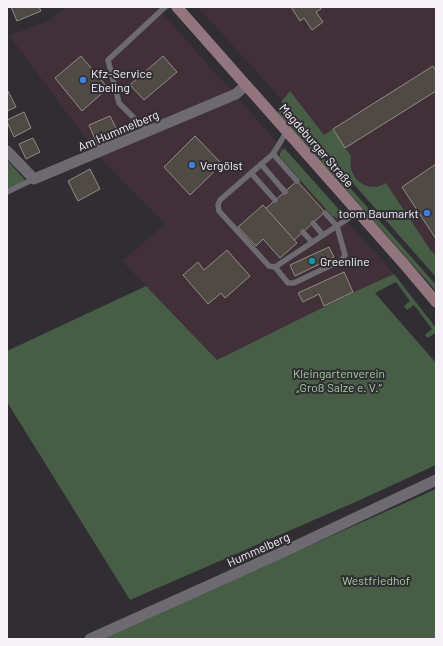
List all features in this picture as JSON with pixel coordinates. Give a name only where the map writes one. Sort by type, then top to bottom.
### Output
[{"type":"main road","name":"Magdeburger Straße","points":[[178,7],[436,302]]},
{"type":"street","name":"Am Hummelberg","points":[[34,179],[236,94],[246,85]]},
{"type":"street","points":[[7,151],[34,179]]},
{"type":"street","name":"Hummelberg","points":[[97,638],[436,480]]},
{"type":"lane","points":[[145,132],[142,126],[119,103],[108,60],[165,7]]},
{"type":"lane","points":[[287,131],[273,154],[220,200],[218,205],[219,211],[269,266],[275,267],[288,283],[294,283],[342,260],[345,255],[337,226],[325,213]]},
{"type":"lane","points":[[273,154],[297,181]]},
{"type":"lane","points":[[261,164],[285,192]]},
{"type":"lane","points":[[251,173],[276,200]]},
{"type":"lane","points":[[7,192],[34,179]]},
{"type":"lane","points":[[275,267],[358,212]]},
{"type":"lane","points":[[313,223],[323,235]]},
{"type":"lane","points":[[303,232],[312,242]]},
{"type":"shaded area","points":[[66,7],[157,7],[394,274],[356,291],[217,360],[122,261],[165,224],[101,159],[9,35],[49,21]]},
{"type":"shaded area","points":[[198,7],[436,7],[436,277],[282,100]]},
{"type":"green space","points":[[290,91],[324,135],[333,129],[351,156],[350,162],[352,172],[358,181],[374,187],[386,183],[436,257],[436,277],[281,102]]},
{"type":"green space","points":[[278,106],[436,285],[436,291],[279,114]]},
{"type":"green space","points":[[283,149],[285,149],[343,214],[338,218],[332,216],[280,157],[280,153]]},
{"type":"green space","points":[[7,160],[26,181],[7,189]]},
{"type":"green space","name":"Kleingartenverein „Groß Salze e. V.“","points":[[394,274],[436,328],[436,334],[435,333],[428,338],[425,335],[432,329],[414,305],[407,310],[404,306],[410,301],[396,282],[375,293],[436,363],[436,465],[360,500],[130,600],[7,402],[7,351],[146,286],[217,360],[356,291]]},
{"type":"green space","name":"Westfriedhof","points":[[436,489],[436,639],[101,639]]},
{"type":"building","points":[[11,7],[39,7],[41,11],[17,21]]},
{"type":"building","points":[[291,7],[320,7],[321,9],[316,12],[323,22],[312,30],[304,18],[300,21]]},
{"type":"building","points":[[81,56],[108,88],[82,111],[55,78]]},
{"type":"building","points":[[163,56],[177,72],[144,100],[130,85]]},
{"type":"building","points":[[433,66],[436,71],[436,91],[345,148],[333,129]]},
{"type":"building","points":[[8,91],[16,107],[7,111],[7,92]]},
{"type":"building","points":[[24,112],[31,128],[14,137],[7,120]]},
{"type":"building","points":[[110,116],[120,136],[98,146],[89,125]]},
{"type":"building","points":[[195,136],[222,164],[190,195],[164,167]]},
{"type":"building","points":[[33,138],[40,152],[26,159],[19,144]]},
{"type":"building","name":"toom Baumarkt","points":[[436,164],[436,239],[402,187]]},
{"type":"building","points":[[90,169],[100,189],[78,201],[68,181]]},
{"type":"building","points":[[297,181],[325,212],[292,242],[264,210]]},
{"type":"building","name":"Greenline","points":[[263,205],[297,243],[280,258],[263,239],[256,246],[238,227]]},
{"type":"building","name":"Greenline","points":[[329,247],[334,257],[295,276],[290,265]]},
{"type":"building","points":[[227,250],[250,276],[225,298],[221,293],[208,304],[183,275],[198,262],[204,270]]},
{"type":"building","points":[[344,272],[353,292],[324,306],[319,294],[303,302],[298,293]]},
{"type":"place","name":"Kfz-Service Ebeling","points":[[83,80]]},
{"type":"place","name":"Vergölst","points":[[192,165]]},
{"type":"place","name":"toom Baumarkt","points":[[427,213]]},
{"type":"place","name":"Greenline","points":[[312,261]]}]
